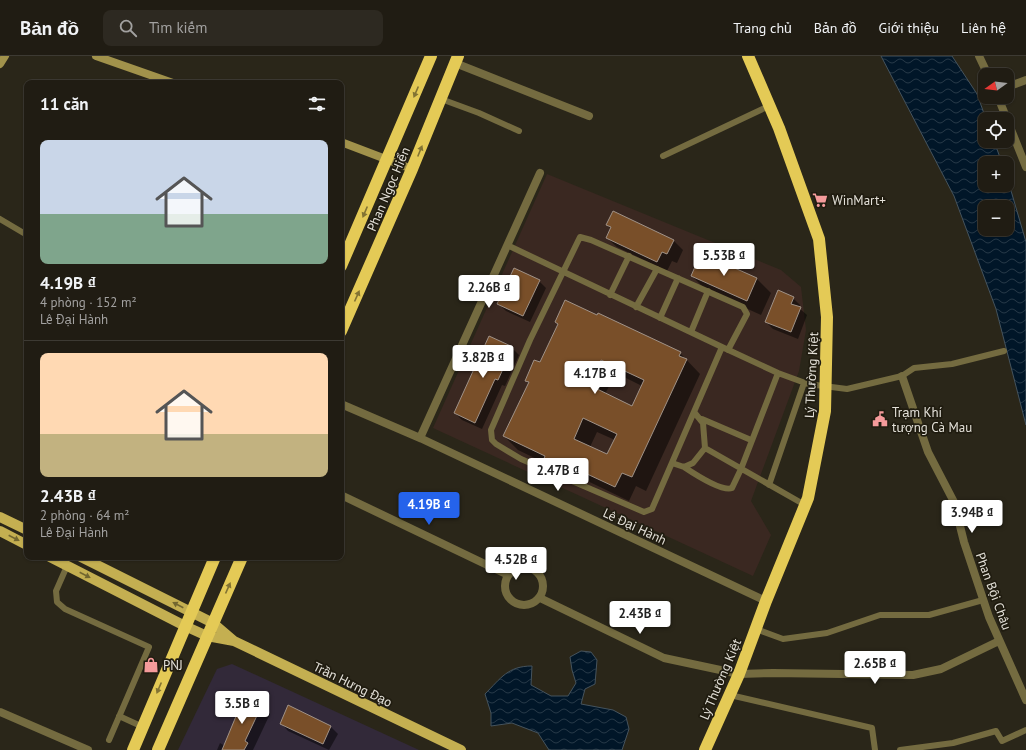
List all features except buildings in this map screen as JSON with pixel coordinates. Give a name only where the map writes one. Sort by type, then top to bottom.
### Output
[{"type":"highway","name":"Phan Ngọc Hiển","points":[[344,259],[431,56]]},
{"type":"highway","name":"Lý Thường Kiệt","points":[[704,750],[739,674],[808,498],[825,411],[827,317],[819,239],[810,211],[748,56]]},
{"type":"highway","name":"Phan Ngọc Hiển","points":[[344,324],[412,169],[457,60]]},
{"type":"highway","points":[[133,750],[214,560]]},
{"type":"highway","points":[[158,750],[241,560]]},
{"type":"highway","name":"Lý Thường Kiệt","points":[[699,750],[711,737]]},
{"type":"main road","points":[[1,521],[24,529]]},
{"type":"main road","points":[[0,532],[24,544]]},
{"type":"main road","name":"Trần Hưng Đạo","points":[[56,560],[207,636],[234,641]]},
{"type":"main road","name":"Trần Hưng Đạo","points":[[87,560],[213,623],[234,641],[460,750]]},
{"type":"street","points":[[0,64],[5,56]]},
{"type":"street","points":[[96,56],[164,80]]},
{"type":"street","points":[[979,56],[985,68]]},
{"type":"street","points":[[457,60],[589,116]]},
{"type":"street","points":[[1014,84],[1026,80]]},
{"type":"street","points":[[1001,104],[1026,167]]},
{"type":"street","points":[[344,143],[388,158],[412,169]]},
{"type":"street","points":[[420,438],[540,173]]},
{"type":"street","name":"Phan Bội Châu","points":[[902,376],[928,452],[954,502],[964,542],[983,600],[999,641],[1026,700]]},
{"type":"street","name":"Lê Đại Hành","points":[[344,405],[420,438],[766,602]]},
{"type":"street","points":[[344,496],[508,575]]},
{"type":"street","points":[[519,567],[533,569],[538,573],[542,580],[543,587],[540,598],[529,605],[522,606],[510,600],[505,588],[508,575],[519,567]]},
{"type":"street","points":[[540,598],[664,658],[739,674],[913,675],[941,668],[999,641]]},
{"type":"street","points":[[0,712],[88,750]]},
{"type":"lane","points":[[441,100],[479,113],[519,131]]},
{"type":"lane","points":[[663,156],[769,106]]},
{"type":"lane","points":[[0,219],[24,233]]},
{"type":"lane","points":[[722,347],[652,509],[644,512],[521,459],[492,440],[491,430],[562,272],[580,237],[629,256],[743,307],[747,311],[728,350]]},
{"type":"lane","points":[[507,245],[610,295],[778,373],[804,382],[825,387],[847,389],[902,376],[914,368],[952,364],[1004,350]]},
{"type":"lane","points":[[610,295],[629,256]]},
{"type":"lane","points":[[636,307],[657,269]]},
{"type":"lane","points":[[660,318],[678,278]]},
{"type":"lane","points":[[691,332],[708,291]]},
{"type":"lane","points":[[672,463],[684,467],[698,476],[726,489],[732,488],[742,469],[751,440],[778,373]]},
{"type":"lane","points":[[769,485],[804,382]]},
{"type":"lane","points":[[694,412],[702,419],[751,440]]},
{"type":"lane","points":[[684,467],[693,463],[705,448],[705,432],[702,419]]},
{"type":"lane","points":[[705,448],[805,505]]},
{"type":"lane","points":[[67,566],[56,591],[57,602],[65,609],[149,647],[109,740]]},
{"type":"lane","points":[[756,629],[783,639],[827,633],[880,615],[929,615],[983,600]]},
{"type":"lane","points":[[730,695],[872,728],[875,750]]},
{"type":"lane","points":[[119,716],[143,727]]},
{"type":"lane","points":[[900,750],[953,743],[996,731],[1002,741],[1026,730]]},
{"type":"shaded area","points":[[547,174],[781,270],[801,287],[806,330],[799,371],[751,501],[771,535],[753,576],[433,428]]},
{"type":"shaded area","points":[[232,664],[419,750],[178,750],[217,669]]},
{"type":"water","points":[[881,56],[952,56],[977,94],[978,104],[981,104],[983,112],[978,112],[978,148],[997,148],[999,156],[978,156],[978,192],[1011,192],[1014,200],[978,200],[978,236],[1014,236],[1014,201],[1026,242],[1026,425],[996,309],[954,196]]},
{"type":"water","points":[[581,651],[591,652],[597,660],[595,684],[585,689],[581,704],[613,710],[626,717],[629,729],[622,750],[549,750],[538,733],[512,723],[491,726],[491,713],[485,694],[501,678],[517,668],[532,666],[531,685],[551,696],[568,696],[576,683],[570,657]]},
{"type":"place","name":"WinMart+","points":[[820,200]]},
{"type":"place","name":"Trạm Khí tượng Cà Mau","points":[[880,419]]},
{"type":"place","name":"PNJ","points":[[151,665]]}]
